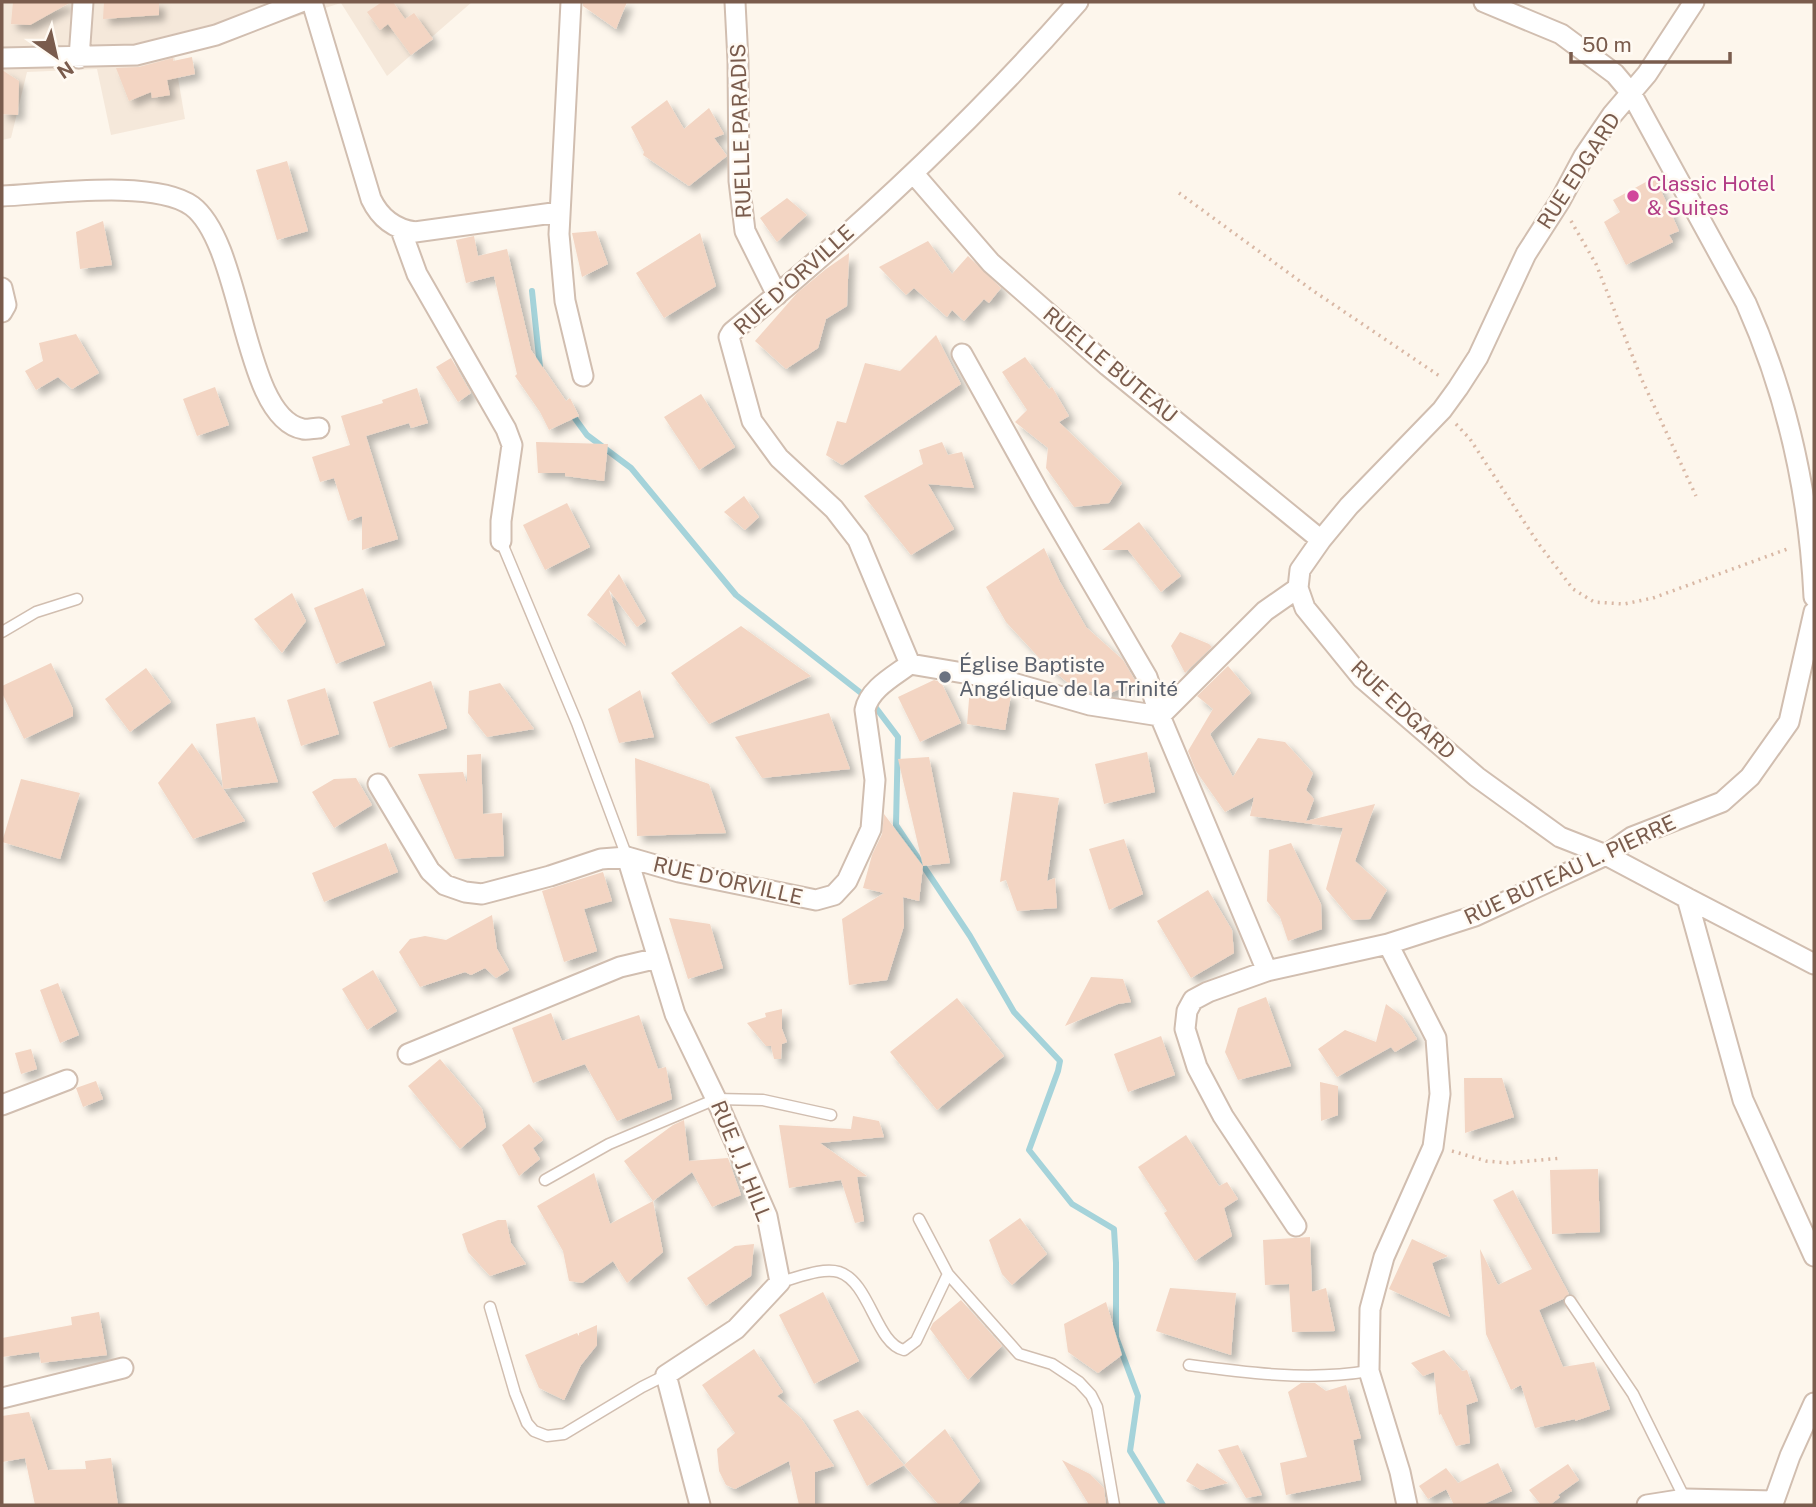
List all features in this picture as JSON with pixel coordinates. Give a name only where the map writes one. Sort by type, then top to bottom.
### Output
[{"type":"street","points":[[79,58],[83,2]]},
{"type":"street","points":[[2,58],[136,55],[216,34],[301,2]]},
{"type":"street","points":[[312,2],[371,199],[384,219],[401,230],[415,232],[560,212]]},
{"type":"street","points":[[571,2],[559,234],[565,301],[583,376]]},
{"type":"street","name":"RUELLE PARADIS","points":[[736,2],[738,181],[745,231],[777,295]]},
{"type":"street","name":"RUE D'ORVILLE","points":[[626,857],[678,872],[816,900],[834,895],[847,881],[871,829],[875,780],[865,710],[869,698],[910,664],[858,540],[834,509],[779,458],[752,421],[729,337],[914,174],[1025,63],[1078,2]]},
{"type":"street","points":[[1484,2],[1561,34],[1615,74],[1631,93],[1746,303],[1775,376],[1798,460],[1811,539],[1814,597]]},
{"type":"street","name":"RUE EDGARD","points":[[1694,2],[1647,74],[1584,156],[1560,201],[1526,254],[1478,357],[1458,388],[1442,410],[1349,506],[1321,540],[1300,570],[1298,588],[1305,608],[1363,678],[1477,777],[1560,836],[1606,855],[1814,964]]},
{"type":"street","name":"RUELLE BUTEAU","points":[[914,174],[991,262],[1108,366],[1321,540]]},
{"type":"street","points":[[2,195],[127,190],[163,195],[191,206],[212,228],[226,265],[260,379],[277,413],[302,429],[319,428]]},
{"type":"street","points":[[401,230],[417,274],[506,429],[512,445],[501,521],[502,541]]},
{"type":"street","points":[[2,288],[6,305],[2,312]]},
{"type":"street","points":[[962,354],[1146,677],[1267,971]]},
{"type":"street","points":[[1160,716],[1265,611],[1298,588]]},
{"type":"street","name":"RUE BUTEAU L. PIERRE","points":[[1296,1226],[1223,1116],[1197,1067],[1185,1029],[1187,1011],[1193,1000],[1267,971],[1388,944],[1475,916],[1606,855],[1632,837],[1722,802],[1751,777],[1789,722],[1814,612]]},
{"type":"street","points":[[910,664],[999,678],[1090,705],[1160,716]]},
{"type":"street","points":[[378,783],[430,871],[445,886],[465,892],[482,894],[601,859],[626,857]]},
{"type":"street","name":"RUE J. J. HILL","points":[[626,857],[675,1014],[767,1216],[780,1282]]},
{"type":"street","points":[[1687,898],[1743,1100],[1814,1256]]},
{"type":"street","points":[[1388,944],[1436,1038],[1440,1094],[1433,1147],[1384,1257],[1370,1309],[1369,1371],[1400,1472],[1407,1505]]},
{"type":"street","points":[[408,1055],[620,967],[658,958]]},
{"type":"street","points":[[2,1105],[67,1080]]},
{"type":"street","points":[[700,1505],[666,1375],[736,1329],[780,1282]]},
{"type":"street","points":[[2,1398],[123,1368]]},
{"type":"street","points":[[1647,1505],[1685,1499],[1777,1503],[1790,1456],[1814,1403]]},
{"type":"lane","points":[[502,541],[577,723],[626,857]]},
{"type":"lane","points":[[2,632],[36,612],[77,599]]},
{"type":"lane","points":[[545,1180],[609,1144],[716,1099],[763,1100],[831,1115]]},
{"type":"lane","points":[[919,1219],[948,1274],[1019,1354],[1052,1364],[1079,1382],[1091,1395],[1097,1407],[1114,1505]]},
{"type":"lane","points":[[780,1282],[819,1273],[838,1272],[847,1277],[861,1292],[889,1339],[897,1348],[904,1350],[916,1341],[948,1274]]},
{"type":"lane","points":[[1570,1301],[1633,1394],[1685,1499]]},
{"type":"lane","points":[[490,1307],[515,1393],[527,1423],[534,1432],[547,1436],[564,1434],[666,1375]]},
{"type":"lane","points":[[1189,1365],[1255,1373],[1341,1376],[1369,1371]]},
{"type":"path","points":[[1179,193],[1312,290],[1458,388]]},
{"type":"path","points":[[1560,201],[1596,264],[1642,380],[1696,496]]},
{"type":"path","points":[[1442,410],[1470,439],[1538,543],[1573,589],[1594,602],[1624,604],[1653,598],[1811,539]]},
{"type":"path","points":[[1433,1147],[1486,1161],[1508,1163],[1562,1158]]},
{"type":"shaded area","points":[[2,2],[472,2],[387,76],[341,3],[174,55],[185,119],[111,135],[97,69],[27,72],[11,138],[2,140]]},
{"type":"building","points":[[13,2],[71,2],[30,25],[11,24]]},
{"type":"building","points":[[104,2],[159,2],[159,15],[103,19]]},
{"type":"building","points":[[382,2],[393,2],[405,19],[414,13],[433,39],[411,55],[388,24],[380,30],[367,12]]},
{"type":"building","points":[[583,2],[627,2],[616,29],[583,6]]},
{"type":"building","points":[[192,57],[195,74],[167,80],[170,95],[152,98],[151,92],[129,101],[116,68],[139,67],[173,58],[173,61]]},
{"type":"building","points":[[2,70],[19,81],[18,115],[2,114]]},
{"type":"building","points":[[667,100],[684,129],[709,108],[724,134],[714,138],[727,156],[689,186],[643,155],[644,152],[631,127]]},
{"type":"building","points":[[287,161],[308,231],[277,240],[256,170]]},
{"type":"building","points":[[1655,177],[1679,231],[1669,235],[1673,242],[1626,265],[1604,222],[1620,212],[1613,200]]},
{"type":"building","points":[[787,198],[807,215],[777,242],[760,218]]},
{"type":"building","points":[[103,221],[112,265],[80,269],[76,232]]},
{"type":"building","points":[[596,231],[608,264],[582,277],[572,233]]},
{"type":"building","points":[[700,233],[716,286],[664,318],[636,273]]},
{"type":"building","points":[[474,236],[478,256],[507,249],[531,350],[566,401],[570,398],[579,416],[549,430],[515,376],[517,374],[494,276],[466,283],[456,240]]},
{"type":"building","points":[[928,241],[952,274],[968,256],[1001,288],[989,303],[984,299],[964,321],[952,310],[947,317],[914,288],[906,295],[879,267]]},
{"type":"building","points":[[849,253],[847,306],[826,319],[818,348],[786,369],[755,341],[797,293]]},
{"type":"building","points":[[76,334],[99,373],[72,389],[58,377],[36,390],[25,371],[43,361],[39,343]]},
{"type":"building","points":[[936,335],[961,384],[842,465],[826,455],[837,421],[846,423],[865,363],[900,371]]},
{"type":"building","points":[[1025,357],[1049,389],[1052,387],[1069,416],[1059,422],[1122,483],[1109,503],[1074,507],[1046,468],[1048,448],[1015,422],[1027,410],[1002,372]]},
{"type":"building","points":[[451,358],[471,393],[458,402],[436,367]]},
{"type":"building","points":[[215,387],[229,425],[197,436],[183,399]]},
{"type":"building","points":[[417,388],[428,423],[411,428],[409,423],[366,436],[398,539],[362,550],[362,516],[348,521],[334,478],[320,482],[312,457],[350,445],[341,416],[383,403],[382,400]]},
{"type":"building","points":[[701,394],[735,447],[699,470],[664,417]]},
{"type":"building","points":[[536,442],[608,444],[604,481],[565,476],[565,473],[538,473]]},
{"type":"building","points":[[942,442],[948,455],[962,452],[974,488],[928,484],[954,529],[911,555],[864,496],[923,464],[919,450]]},
{"type":"building","points":[[744,496],[759,517],[745,530],[724,512]]},
{"type":"building","points":[[567,503],[590,547],[545,570],[523,525]]},
{"type":"building","points":[[1139,522],[1181,576],[1161,592],[1128,550],[1102,550]]},
{"type":"building","points":[[1044,548],[1086,627],[1123,660],[1136,682],[1106,695],[1073,687],[1043,662],[1006,622],[986,587]]},
{"type":"building","points":[[619,574],[646,621],[637,627],[609,590],[626,646],[587,615]]},
{"type":"building","points":[[363,588],[385,645],[336,664],[314,608]]},
{"type":"building","points":[[292,593],[306,621],[282,653],[254,619]]},
{"type":"building","points":[[741,626],[811,676],[709,724],[671,673]]},
{"type":"building","points":[[1180,632],[1212,647],[1185,673],[1171,646]]},
{"type":"building","points":[[51,663],[73,709],[73,716],[24,739],[2,693],[2,686]]},
{"type":"building","points":[[1228,666],[1251,693],[1210,734],[1233,777],[1258,738],[1285,742],[1313,773],[1306,790],[1314,799],[1306,821],[1375,804],[1355,861],[1387,890],[1370,919],[1352,920],[1326,889],[1343,828],[1250,816],[1254,797],[1225,812],[1196,771],[1188,751],[1213,709],[1197,696]]},
{"type":"building","points":[[146,668],[171,702],[130,732],[105,699]]},
{"type":"building","points":[[934,680],[941,682],[961,723],[920,742],[898,697]]},
{"type":"building","points":[[431,681],[447,728],[389,748],[373,702]]},
{"type":"building","points":[[500,683],[534,729],[487,737],[468,713],[469,691]]},
{"type":"building","points":[[970,687],[1011,695],[1005,730],[967,724]]},
{"type":"building","points":[[325,688],[339,734],[301,746],[287,700]]},
{"type":"building","points":[[640,690],[654,737],[619,743],[608,709]]},
{"type":"building","points":[[829,713],[850,769],[762,778],[735,737]]},
{"type":"building","points":[[255,717],[278,782],[223,789],[216,724]]},
{"type":"building","points":[[192,743],[245,821],[193,839],[158,783]]},
{"type":"building","points":[[1147,752],[1155,792],[1104,804],[1095,764]]},
{"type":"building","points":[[481,754],[483,814],[502,813],[504,856],[455,859],[418,774],[463,772],[467,784],[467,755]]},
{"type":"building","points":[[929,757],[950,863],[923,866],[898,759]]},
{"type":"building","points":[[635,758],[709,784],[726,833],[637,836]]},
{"type":"building","points":[[356,778],[372,805],[334,828],[312,792],[334,779]]},
{"type":"building","points":[[21,779],[80,793],[60,859],[2,842]]},
{"type":"building","points":[[1013,792],[1059,798],[1047,881],[1055,878],[1057,908],[1017,911],[1006,880],[1000,882]]},
{"type":"building","points":[[884,814],[923,866],[919,901],[903,897],[904,926],[887,980],[849,985],[842,919],[884,893],[863,888],[872,855],[882,834]]},
{"type":"building","points":[[1124,839],[1143,894],[1109,910],[1089,849]]},
{"type":"building","points":[[386,843],[398,872],[324,902],[312,873]]},
{"type":"building","points":[[1291,843],[1321,904],[1322,929],[1288,941],[1280,917],[1267,901],[1269,850]]},
{"type":"building","points":[[603,872],[612,901],[584,909],[597,951],[564,962],[542,891]]},
{"type":"building","points":[[1208,890],[1232,930],[1234,953],[1191,978],[1157,921]]},
{"type":"building","points":[[492,915],[497,949],[509,970],[496,978],[485,968],[471,975],[465,972],[420,987],[399,952],[410,939],[425,936],[446,940]]},
{"type":"building","points":[[669,918],[710,924],[723,968],[688,979]]},
{"type":"building","points":[[373,970],[397,1011],[367,1030],[342,989]]},
{"type":"building","points":[[1091,977],[1123,979],[1131,1002],[1118,1004],[1065,1026]]},
{"type":"building","points":[[58,983],[79,1035],[60,1043],[40,990]]},
{"type":"building","points":[[1266,997],[1291,1066],[1238,1080],[1225,1052],[1238,1008]]},
{"type":"building","points":[[957,998],[1004,1056],[937,1110],[890,1052]]},
{"type":"building","points":[[1386,1004],[1402,1016],[1417,1039],[1395,1052],[1391,1047],[1337,1077],[1318,1049],[1345,1030],[1376,1042]]},
{"type":"building","points":[[782,1009],[782,1029],[787,1042],[782,1044],[781,1059],[774,1059],[771,1046],[766,1046],[747,1023],[766,1017],[765,1013]]},
{"type":"building","points":[[551,1013],[562,1041],[639,1015],[658,1069],[666,1067],[672,1099],[617,1121],[585,1064],[533,1083],[512,1028]]},
{"type":"building","points":[[1161,1036],[1175,1075],[1128,1092],[1114,1054]]},
{"type":"building","points":[[31,1049],[37,1069],[21,1074],[15,1053]]},
{"type":"building","points":[[440,1059],[482,1109],[486,1127],[460,1149],[408,1086]]},
{"type":"building","points":[[1464,1078],[1502,1078],[1514,1117],[1465,1133]]},
{"type":"building","points":[[96,1081],[103,1099],[83,1107],[76,1088]]},
{"type":"building","points":[[1320,1082],[1338,1086],[1338,1115],[1321,1121]]},
{"type":"building","points":[[853,1116],[879,1121],[884,1137],[820,1143],[867,1176],[857,1177],[864,1221],[855,1223],[841,1180],[789,1188],[779,1125],[851,1129]]},
{"type":"building","points":[[684,1120],[689,1161],[728,1158],[741,1195],[712,1207],[692,1172],[653,1201],[624,1161]]},
{"type":"building","points":[[529,1124],[543,1140],[533,1148],[540,1159],[519,1176],[502,1145]]},
{"type":"building","points":[[1186,1135],[1219,1186],[1227,1182],[1238,1199],[1224,1208],[1232,1236],[1195,1261],[1138,1167]]},
{"type":"building","points":[[1598,1169],[1600,1232],[1552,1234],[1550,1170]]},
{"type":"building","points":[[594,1173],[610,1224],[653,1201],[663,1252],[627,1283],[613,1261],[582,1283],[569,1281],[563,1251],[537,1206]]},
{"type":"building","points":[[1513,1190],[1569,1294],[1539,1310],[1563,1367],[1594,1362],[1610,1409],[1575,1421],[1535,1428],[1521,1385],[1511,1390],[1486,1334],[1480,1249],[1498,1285],[1532,1269],[1493,1200]]},
{"type":"building","points":[[1020,1218],[1047,1254],[1012,1285],[1002,1274],[989,1240]]},
{"type":"building","points":[[498,1220],[506,1220],[511,1243],[526,1264],[490,1276],[468,1252],[462,1234]]},
{"type":"building","points":[[1310,1237],[1312,1292],[1326,1288],[1335,1331],[1292,1332],[1289,1284],[1265,1285],[1263,1240]]},
{"type":"building","points":[[1412,1239],[1448,1256],[1432,1263],[1450,1317],[1389,1289]]},
{"type":"building","points":[[754,1244],[751,1276],[706,1306],[687,1278],[735,1246]]},
{"type":"building","points":[[1170,1288],[1236,1293],[1231,1355],[1156,1331]]},
{"type":"building","points":[[823,1292],[859,1361],[814,1384],[779,1315]]},
{"type":"building","points":[[961,1300],[1002,1346],[968,1380],[930,1329],[933,1323]]},
{"type":"building","points":[[1106,1302],[1122,1355],[1098,1373],[1068,1352],[1064,1324]]},
{"type":"building","points":[[99,1312],[107,1355],[41,1363],[39,1352],[2,1357],[2,1338],[72,1325],[71,1317]]},
{"type":"building","points":[[597,1325],[597,1345],[581,1365],[564,1400],[539,1388],[525,1355],[577,1333],[579,1336],[579,1333]]},
{"type":"building","points":[[754,1349],[783,1392],[777,1396],[800,1417],[834,1466],[815,1472],[815,1505],[799,1505],[789,1461],[735,1489],[726,1485],[719,1471],[717,1449],[735,1433],[702,1385]]},
{"type":"building","points":[[1444,1350],[1462,1371],[1467,1370],[1478,1401],[1466,1405],[1470,1443],[1456,1446],[1441,1414],[1439,1415],[1434,1372],[1423,1376],[1411,1363]]},
{"type":"building","points":[[1301,1383],[1315,1383],[1326,1391],[1346,1385],[1361,1438],[1353,1440],[1361,1480],[1286,1495],[1280,1463],[1307,1457],[1288,1392]]},
{"type":"building","points":[[858,1410],[904,1465],[867,1486],[833,1420]]},
{"type":"building","points":[[29,1412],[48,1470],[86,1469],[85,1461],[111,1458],[118,1505],[35,1505],[25,1458],[2,1462],[2,1416]]},
{"type":"building","points":[[945,1429],[980,1481],[957,1505],[939,1505],[904,1465]]},
{"type":"building","points":[[1238,1445],[1262,1495],[1246,1498],[1218,1450]]},
{"type":"building","points":[[1062,1460],[1090,1474],[1104,1488],[1106,1505],[1089,1505]]},
{"type":"building","points":[[1197,1463],[1228,1483],[1201,1490],[1186,1481]]},
{"type":"building","points":[[1498,1463],[1512,1491],[1482,1505],[1454,1505],[1446,1489]]},
{"type":"building","points":[[1568,1464],[1579,1480],[1558,1495],[1560,1497],[1550,1505],[1541,1505],[1529,1490]]},
{"type":"building","points":[[1446,1468],[1458,1483],[1428,1499],[1419,1486]]},
{"type":"waterway","points":[[532,291],[540,367]]},
{"type":"waterway","points":[[571,413],[587,435],[631,468],[736,595],[870,700],[898,737],[896,825],[970,936],[1014,1012],[1060,1061],[1029,1150],[1072,1204],[1114,1229],[1116,1337],[1138,1396],[1130,1451],[1163,1505]]},
{"type":"place","name":"Classic Hotel & Suites","points":[[1633,196]]},
{"type":"place","name":"Église Baptiste Angélique de la Trinité","points":[[945,677]]}]
